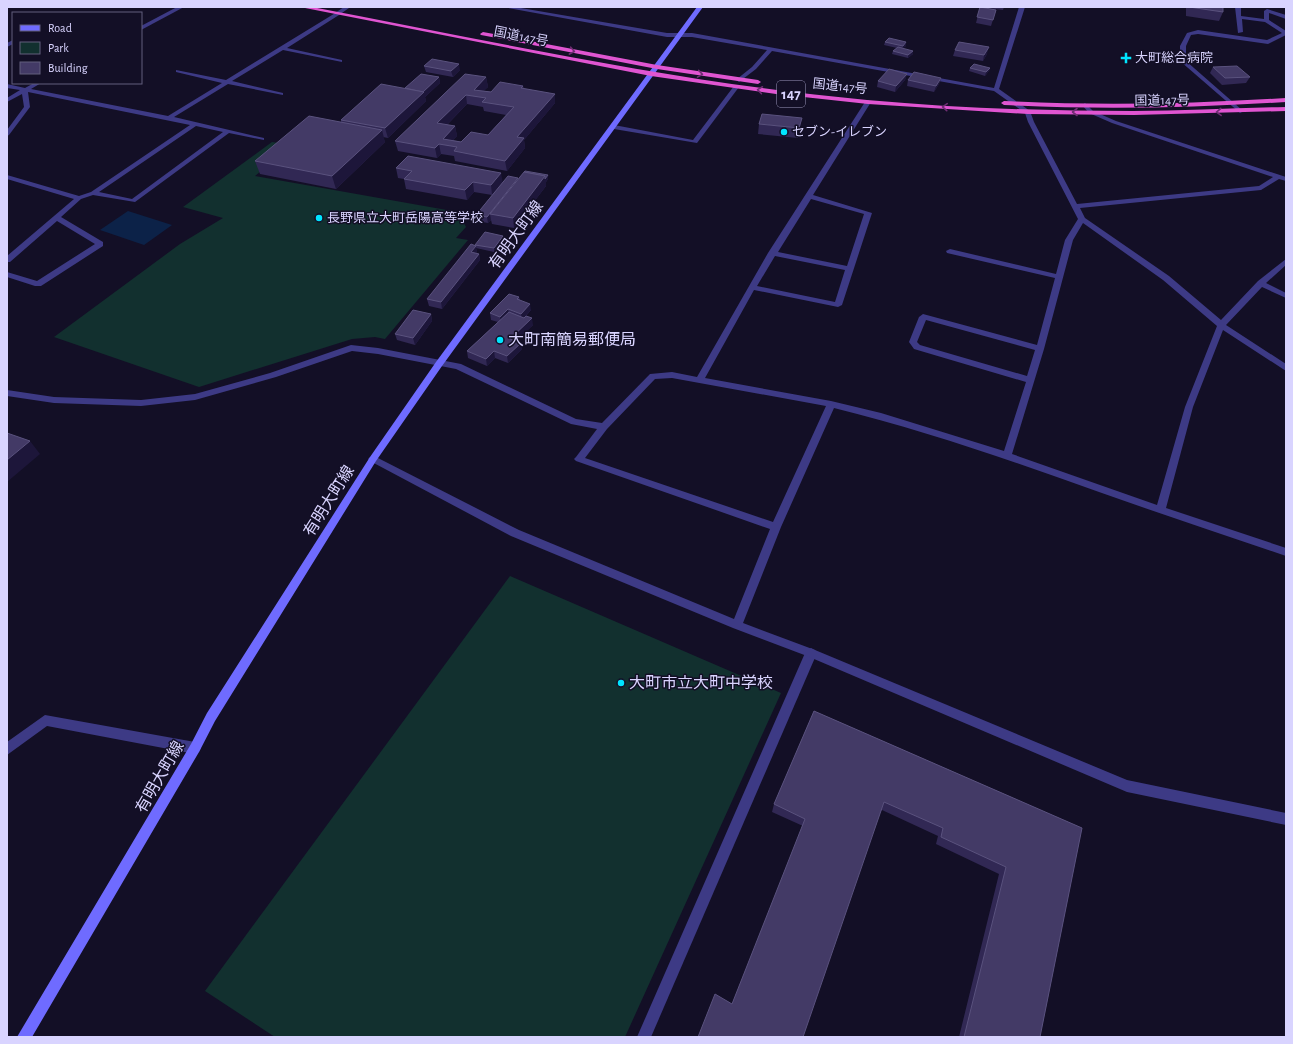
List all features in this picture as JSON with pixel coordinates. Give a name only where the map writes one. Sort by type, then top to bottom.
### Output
[{"type":"highway","name":"国道147号","points":[[303,7],[736,87],[868,102],[1028,112],[1134,113],[1286,109]]},
{"type":"highway","points":[[344,7],[416,21]]},
{"type":"highway","name":"国道147号","points":[[477,33],[654,71],[861,94]]},
{"type":"highway","name":"国道147号","points":[[993,102],[1016,104],[1085,105],[1232,103],[1286,100]]},
{"type":"main road","name":"有明大町線","points":[[24,1037],[211,717],[373,459],[440,364],[700,7]]},
{"type":"street","points":[[142,27],[181,7]]},
{"type":"street","points":[[169,118],[337,14],[344,7]]},
{"type":"street","points":[[506,7],[667,35],[692,35],[996,90],[1028,112],[1031,122],[1082,219],[1166,278],[1205,313],[1221,325],[1286,368]]},
{"type":"street","points":[[531,12],[536,7]]},
{"type":"street","points":[[996,90],[1022,7]]},
{"type":"street","points":[[1238,7],[1240,32]]},
{"type":"street","points":[[1266,21],[1267,11],[1286,17]]},
{"type":"street","points":[[1239,17],[1266,21],[1286,33]]},
{"type":"street","points":[[1240,111],[1183,61],[1183,46],[1189,34],[1198,32],[1268,42],[1286,33]]},
{"type":"street","points":[[282,48],[340,61]]},
{"type":"street","points":[[739,80],[754,68],[771,49]]},
{"type":"street","points":[[178,71],[281,94]]},
{"type":"street","points":[[7,100],[36,84]]},
{"type":"street","points":[[7,86],[169,118],[262,139]]},
{"type":"street","points":[[614,127],[695,142],[736,87]]},
{"type":"street","points":[[7,134],[27,107],[25,90]]},
{"type":"street","points":[[700,379],[772,254],[868,102]]},
{"type":"street","points":[[1085,105],[1091,112],[1114,122],[1283,178]]},
{"type":"street","points":[[7,260],[79,198],[93,193],[195,124]]},
{"type":"street","points":[[93,193],[133,201],[228,132]]},
{"type":"street","points":[[7,177],[79,198]]},
{"type":"street","points":[[1075,206],[1261,188],[1283,178]]},
{"type":"street","points":[[752,288],[838,305],[868,212],[808,196]]},
{"type":"street","points":[[7,274],[38,284],[100,244],[56,217]]},
{"type":"street","points":[[1007,456],[1040,348],[1069,240],[1082,219]]},
{"type":"street","points":[[950,252],[1060,277]]},
{"type":"street","points":[[772,254],[850,270]]},
{"type":"street","points":[[1160,510],[1189,407],[1221,325],[1261,283],[1286,261]]},
{"type":"street","points":[[1261,283],[1286,296]]},
{"type":"street","points":[[1030,380],[917,347],[912,342],[923,317],[1040,348]]},
{"type":"street","points":[[7,393],[54,400],[141,403],[195,397],[273,375],[351,348],[365,349],[440,364],[458,366],[574,422],[604,427]]},
{"type":"street","points":[[776,527],[579,459],[604,427],[653,376],[672,375],[832,404],[880,416],[1007,456],[1160,510],[1286,552]]},
{"type":"street","points":[[737,625],[776,527],[832,404]]},
{"type":"street","points":[[373,459],[515,533],[737,625],[811,653],[1127,786],[1286,819]]},
{"type":"street","points":[[644,1037],[811,653]]},
{"type":"street","points":[[7,749],[45,720],[194,748]]},
{"type":"green space","points":[[272,142],[292,145],[255,176],[458,212],[466,227],[456,238],[468,240],[385,339],[375,337],[352,339],[199,387],[54,337],[180,244],[223,218],[183,207]]},
{"type":"green space","points":[[510,576],[781,693],[625,1037],[275,1037],[205,991]]},
{"type":"water","points":[[128,211],[172,225],[144,245],[100,230]]},
{"type":"building","points":[[980,7],[996,10],[993,20],[977,17]]},
{"type":"building","points":[[1189,7],[1223,7],[1223,12]]},
{"type":"building","points":[[889,38],[906,42],[903,46],[885,42]]},
{"type":"building","points":[[959,42],[989,47],[984,55],[955,50]]},
{"type":"building","points":[[898,47],[913,51],[908,55],[893,51]]},
{"type":"building","points":[[432,59],[459,64],[451,71],[424,66]]},
{"type":"building","points":[[974,64],[990,68],[986,72],[970,68]]},
{"type":"building","points":[[1237,66],[1250,77],[1225,78],[1213,67]]},
{"type":"building","points":[[889,69],[907,74],[896,86],[878,81]]},
{"type":"building","points":[[914,72],[941,78],[936,86],[908,80]]},
{"type":"building","points":[[421,74],[439,77],[423,92],[405,88]]},
{"type":"building","points":[[465,74],[486,77],[474,90],[491,92],[500,82],[523,86],[521,88],[555,94],[517,137],[524,138],[505,161],[454,151],[457,147],[439,144],[435,148],[395,141]],"holes":[[[466,95],[486,98],[482,102],[514,107],[488,135],[471,132],[461,142],[443,139],[455,126],[437,123]]]},
{"type":"building","points":[[381,84],[424,92],[385,128],[341,120]]},
{"type":"building","points":[[762,114],[802,118],[799,128],[759,124]]},
{"type":"building","points":[[309,116],[382,130],[332,176],[255,161]]},
{"type":"building","points":[[408,156],[501,173],[491,185],[473,182],[465,190],[404,179],[412,171],[396,168]]},
{"type":"building","points":[[524,172],[548,175],[545,179],[545,176]]},
{"type":"building","points":[[524,172],[545,176],[513,218],[490,214]]},
{"type":"building","points":[[508,176],[518,178],[487,217],[476,215]]},
{"type":"building","points":[[485,232],[503,236],[494,248],[475,245]]},
{"type":"building","points":[[471,244],[476,246],[471,252],[479,254],[441,302],[427,299]]},
{"type":"building","points":[[509,294],[519,297],[517,299],[530,304],[521,314],[508,309],[500,317],[490,313]]},
{"type":"building","points":[[413,310],[431,314],[413,338],[395,334]]},
{"type":"building","points":[[509,312],[524,318],[526,316],[532,318],[510,339],[521,343],[507,356],[494,351],[486,359],[467,351]]},
{"type":"building","points":[[7,433],[30,441],[7,460]]},
{"type":"building","points":[[814,711],[1082,828],[1040,1037],[964,1037],[1006,867],[941,837],[943,828],[884,802],[803,1037],[698,1037],[715,994],[732,1004],[805,819],[774,804]]},
{"type":"place","name":"大町総合病院","points":[[1126,58]]},
{"type":"place","name":"セブン-イレブン","points":[[784,132]]},
{"type":"place","name":"長野県立大町岳陽高等学校","points":[[319,218]]},
{"type":"place","name":"大町南簡易郵便局","points":[[500,340]]},
{"type":"place","name":"大町市立大町中学校","points":[[621,683]]}]
